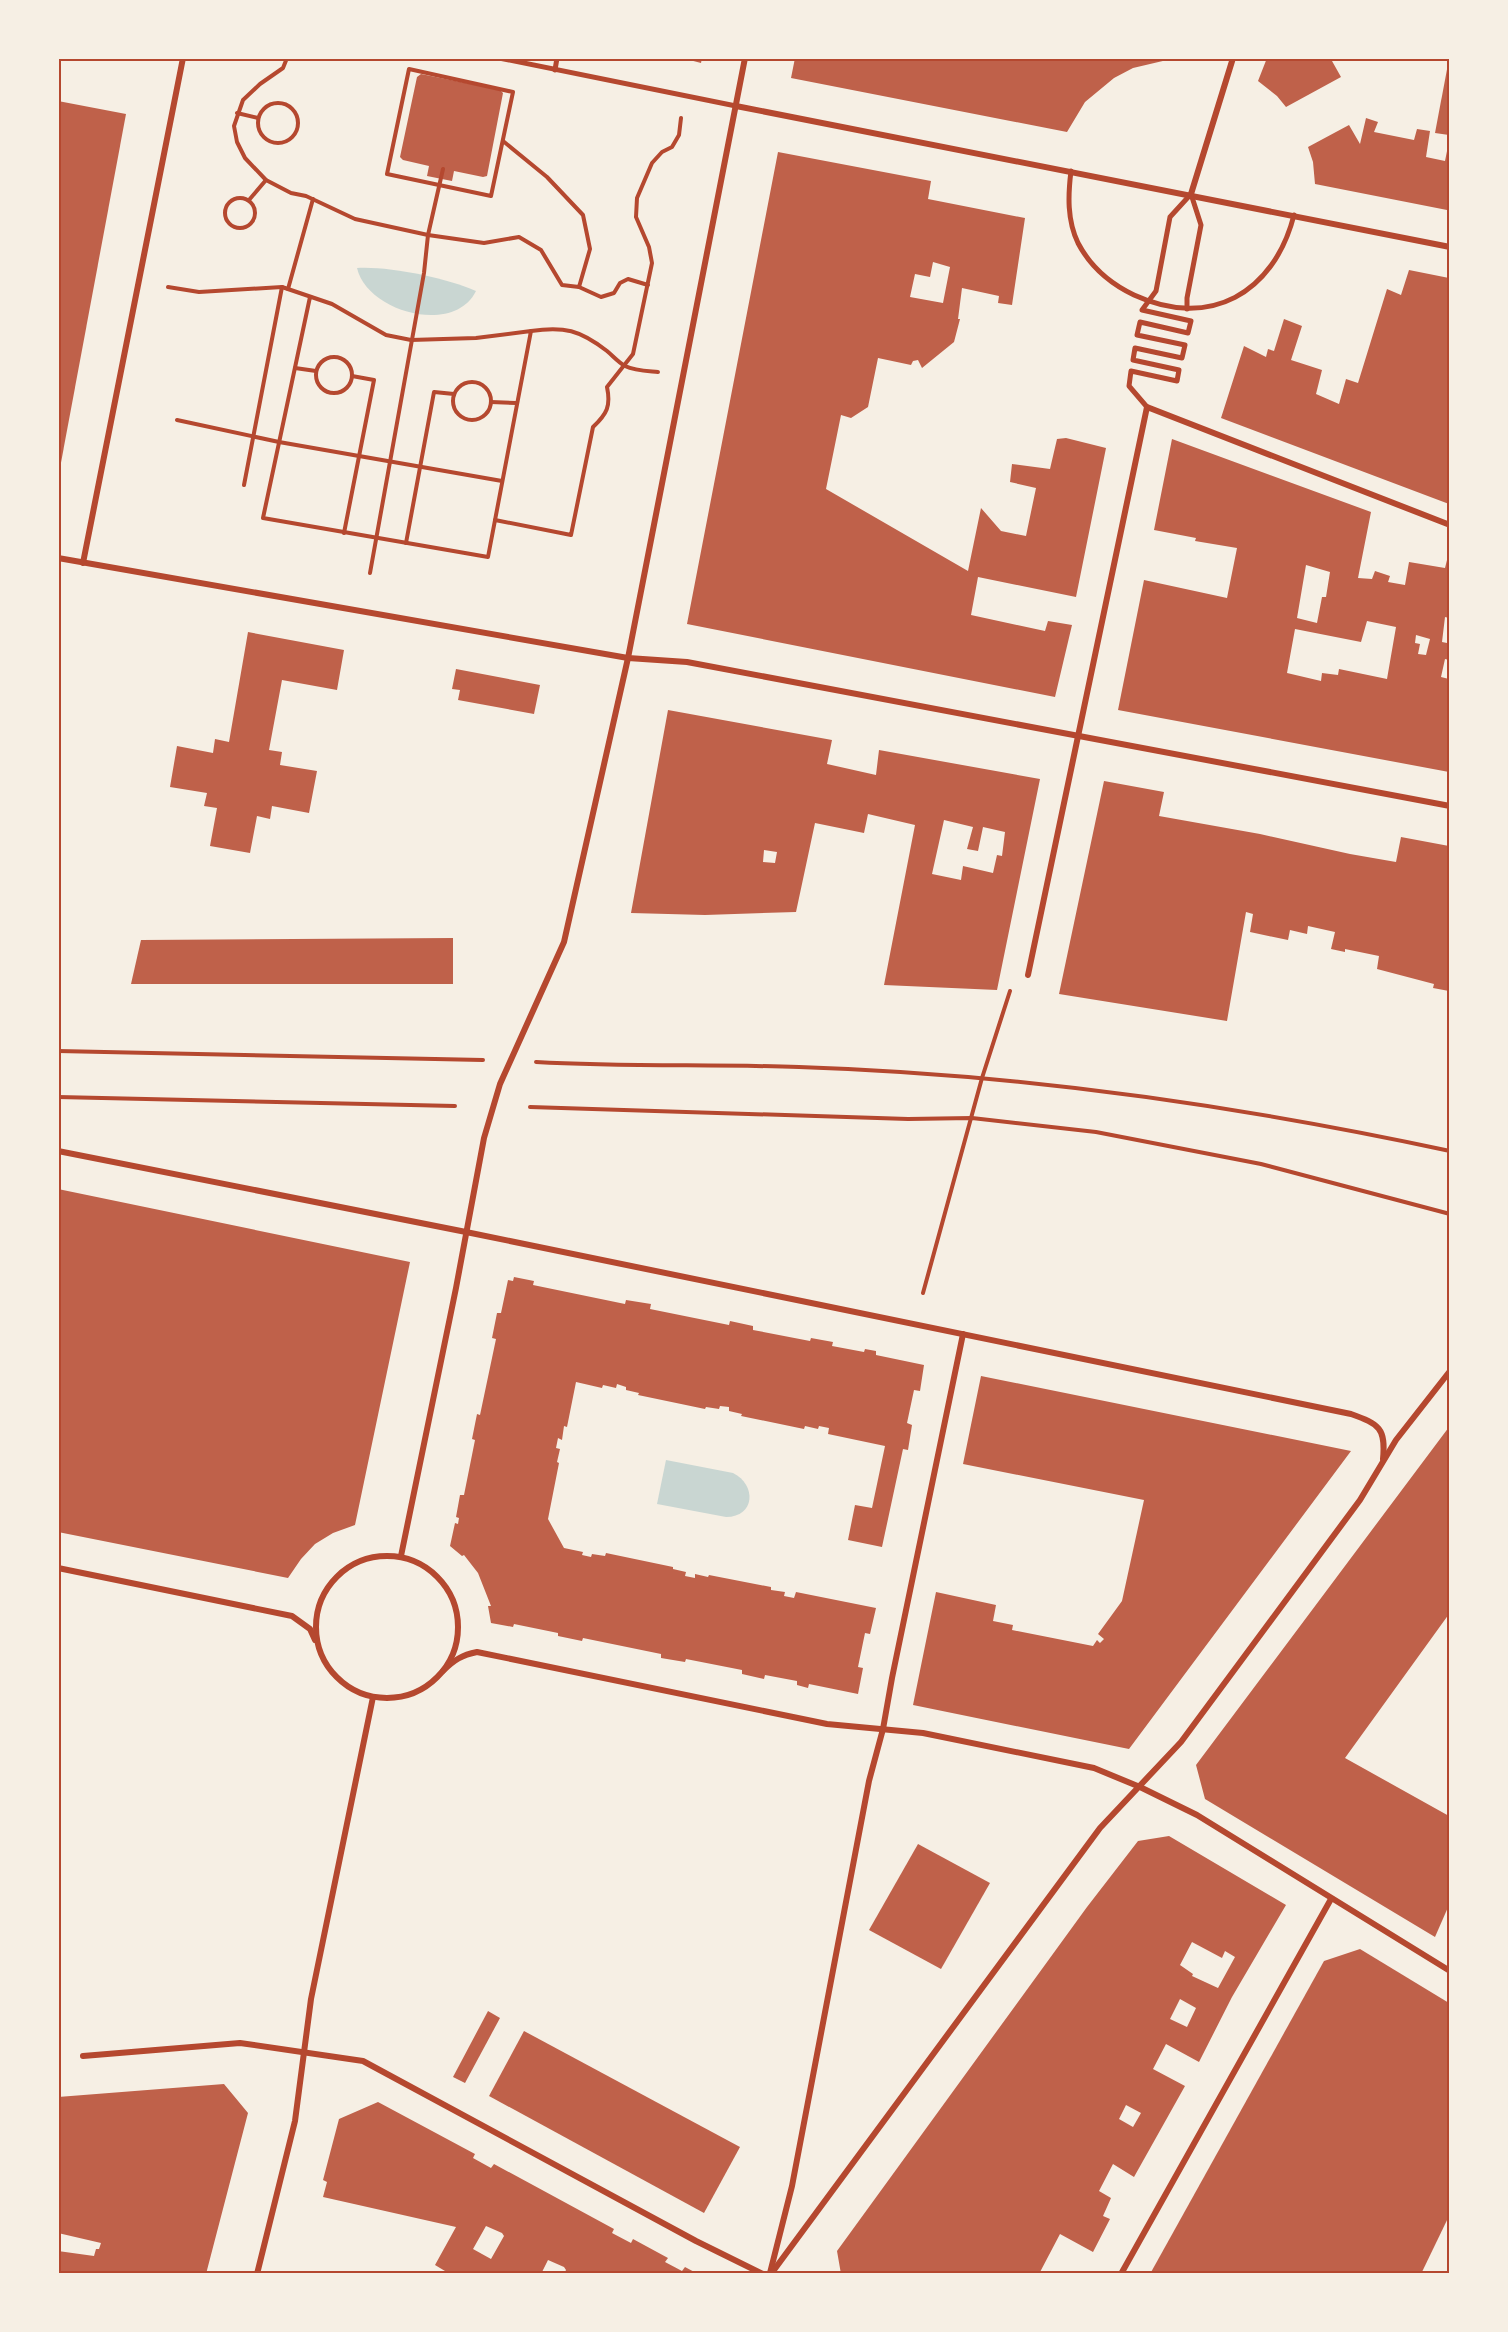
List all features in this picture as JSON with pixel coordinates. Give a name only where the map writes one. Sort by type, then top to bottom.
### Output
[{"type":"street","points":[[83,563],[183,58]]},
{"type":"street","points":[[499,58],[1449,246]]},
{"type":"street","points":[[555,70],[557,58]]},
{"type":"street","points":[[401,1556],[484,1138],[500,1084],[564,942],[628,658],[746,58]]},
{"type":"street","points":[[1233,58],[1191,195],[1170,217],[1156,291],[1142,310],[1191,321],[1188,333],[1140,322],[1137,335],[1185,345],[1182,358],[1135,348],[1133,360],[1179,370],[1177,381],[1131,371],[1129,386],[1147,407],[1449,525]]},
{"type":"street","points":[[1071,171],[1068,195],[1070,218],[1077,242],[1090,262],[1108,279],[1149,302],[1187,309],[1223,302],[1251,286],[1279,255],[1289,236],[1294,215]]},
{"type":"street","points":[[1187,309],[1187,298],[1201,225],[1191,195]]},
{"type":"street","points":[[1028,975],[1147,407]]},
{"type":"street","points":[[58,558],[628,658],[687,662],[1449,806]]},
{"type":"street","points":[[58,1151],[466,1232],[1351,1414],[1371,1421],[1381,1429],[1385,1443],[1383,1459]]},
{"type":"street","points":[[771,2274],[792,2186],[869,1781],[883,1729],[891,1678],[963,1334]]},
{"type":"street","points":[[771,2274],[1100,1828],[1181,1742],[1360,1500],[1383,1459],[1449,1371]]},
{"type":"street","points":[[317,1646],[315,1626],[318,1607],[326,1588],[340,1573],[357,1562],[376,1556],[401,1556],[425,1567],[437,1577],[447,1589],[453,1604],[458,1619],[458,1634],[453,1653],[443,1671]]},
{"type":"street","points":[[58,1568],[291,1616],[310,1629],[326,1664],[338,1679],[354,1690],[373,1697],[393,1698],[412,1694],[429,1685],[456,1659],[465,1654],[477,1652],[827,1724],[923,1733],[1094,1768],[1140,1787],[1197,1815],[1449,1971]]},
{"type":"street","points":[[256,2274],[295,2121],[311,1999],[373,1697]]},
{"type":"street","points":[[1120,2274],[1331,1899]]},
{"type":"street","points":[[83,2056],[240,2043],[363,2061],[686,2236],[763,2274]]},
{"type":"path","points":[[287,58],[284,68],[260,84],[243,100],[234,126],[237,141],[245,158],[266,180],[291,193],[313,199],[355,219],[428,235],[484,243],[519,237],[541,250],[562,285],[579,287],[601,297],[614,293],[620,283],[628,279],[648,285]]},
{"type":"path","points":[[409,69],[513,92],[491,196],[439,185],[387,174],[409,69]]},
{"type":"path","points":[[282,103],[293,109],[296,114],[297,127],[290,139],[284,142],[270,141],[260,132],[258,118],[260,112],[269,104],[282,103]]},
{"type":"path","points":[[237,113],[258,118]]},
{"type":"path","points":[[495,520],[571,535],[593,428],[602,419],[610,402],[607,387],[633,354],[652,263],[649,247],[636,217],[637,198],[652,163],[662,152],[672,147],[679,135],[682,118],[670,116]]},
{"type":"path","points":[[503,141],[547,177],[582,215],[591,249],[579,287]]},
{"type":"path","points":[[370,573],[424,273],[428,235],[443,169]]},
{"type":"path","points":[[249,200],[266,180]]},
{"type":"path","points":[[234,198],[249,200],[255,209],[254,219],[247,226],[237,228],[233,226],[226,220],[226,205],[234,198]]},
{"type":"path","points":[[288,289],[313,199]]},
{"type":"path","points":[[168,287],[200,292],[282,287],[332,304],[386,335],[411,340],[476,338],[554,328],[589,338],[624,365],[641,371],[658,372]]},
{"type":"path","points":[[243,485],[282,287]]},
{"type":"path","points":[[310,297],[262,518],[488,556],[531,331]]},
{"type":"path","points":[[339,357],[348,364],[352,376],[348,386],[331,393],[321,388],[316,371],[322,361],[339,357]]},
{"type":"path","points":[[295,368],[316,371]]},
{"type":"path","points":[[344,533],[374,380],[352,376]]},
{"type":"path","points":[[473,382],[488,390],[491,402],[490,408],[482,418],[468,419],[457,413],[453,400],[454,394],[462,385],[473,382]]},
{"type":"path","points":[[406,543],[434,392],[454,394]]},
{"type":"path","points":[[491,402],[516,404]]},
{"type":"path","points":[[177,420],[279,442],[502,481]]},
{"type":"path","points":[[923,1293],[982,1078],[1011,986],[1028,975]]},
{"type":"path","points":[[58,1051],[472,1060]]},
{"type":"path","points":[[559,1064],[799,1067],[982,1078],[1150,1098],[1316,1123],[1449,1151]]},
{"type":"path","points":[[58,1097],[455,1106]]},
{"type":"path","points":[[530,1107],[908,1119],[972,1118],[1096,1132],[1249,1162],[1391,1197],[1449,1214]]},
{"type":"shaded area","points":[[357,268],[417,274],[476,291],[465,305],[450,313],[431,315],[412,313],[393,306],[377,296],[364,283]]},
{"type":"shaded area","points":[[666,1460],[733,1473],[741,1478],[749,1492],[747,1506],[736,1516],[726,1517],[657,1504]]},
{"type":"building","points":[[682,58],[702,58],[701,63]]},
{"type":"building","points":[[795,58],[1167,58],[1167,60],[1133,68],[1114,78],[1085,102],[1067,132],[791,78]]},
{"type":"building","points":[[1267,58],[1324,58],[1332,61],[1341,77],[1286,107],[1277,96],[1258,81]]},
{"type":"building","points":[[1449,64],[1449,135],[1435,133]]},
{"type":"building","points":[[421,74],[500,90],[503,93],[487,176],[454,171],[452,181],[427,176],[429,166],[403,160],[400,157],[417,77]]},
{"type":"building","points":[[58,101],[126,114],[60,468],[58,468]]},
{"type":"building","points":[[1366,118],[1378,122],[1374,132],[1414,140],[1417,129],[1430,131],[1426,157],[1445,161],[1449,141],[1447,210],[1315,184],[1313,162],[1308,147],[1349,125],[1360,144]]},
{"type":"building","points":[[778,152],[931,181],[928,199],[1025,218],[1012,305],[998,303],[999,296],[962,288],[958,319],[960,319],[954,342],[922,368],[918,360],[913,361],[911,365],[878,358],[868,407],[851,418],[841,415],[826,489],[968,571],[981,508],[1001,531],[1026,536],[1036,488],[1010,482],[1012,464],[1050,469],[1057,439],[1066,438],[1106,448],[1076,597],[978,577],[971,615],[1045,631],[1048,621],[1072,625],[1055,697],[687,624]],"holes":[[[933,262],[950,267],[943,303],[910,297],[915,274],[930,277]]]},
{"type":"building","points":[[1409,270],[1449,278],[1449,504],[1221,418],[1244,346],[1266,357],[1268,349],[1274,351],[1284,319],[1302,326],[1291,360],[1322,370],[1316,394],[1339,404],[1346,379],[1358,383],[1387,289],[1401,295]]},
{"type":"building","points":[[1172,439],[1371,512],[1358,578],[1372,579],[1375,571],[1390,576],[1388,582],[1405,585],[1409,562],[1445,568],[1449,552],[1449,618],[1445,617],[1442,642],[1447,643],[1449,648],[1449,660],[1445,659],[1441,677],[1449,679],[1449,772],[1118,710],[1144,580],[1227,598],[1237,548],[1195,541],[1196,538],[1154,530]],"holes":[[[1306,565],[1330,572],[1326,597],[1322,597],[1317,623],[1297,618]],[[1367,621],[1396,627],[1387,679],[1339,669],[1338,675],[1322,673],[1321,681],[1287,673],[1295,629],[1361,642]],[[1416,635],[1430,639],[1426,655],[1418,654],[1420,644],[1415,643]]]},
{"type":"building","points":[[248,632],[344,650],[337,690],[282,680],[269,750],[282,752],[280,765],[317,771],[309,813],[272,806],[270,819],[257,816],[250,853],[210,846],[217,808],[204,806],[207,793],[170,787],[177,746],[213,753],[215,739],[229,742]]},
{"type":"building","points":[[456,669],[540,685],[534,714],[458,700],[460,690],[452,689]]},
{"type":"building","points":[[668,710],[832,740],[827,764],[876,775],[879,750],[1040,779],[997,990],[884,985],[915,825],[868,814],[864,833],[815,823],[796,912],[705,915],[631,913]],"holes":[[[944,820],[973,827],[967,849],[978,851],[983,827],[1005,832],[1002,856],[997,855],[993,873],[963,866],[961,880],[932,874]],[[764,850],[777,852],[775,863],[763,862]]]},
{"type":"building","points":[[1104,781],[1164,792],[1159,816],[1260,834],[1350,854],[1396,862],[1401,837],[1449,846],[1449,991],[1433,988],[1434,984],[1377,969],[1379,956],[1345,949],[1345,952],[1331,949],[1335,932],[1308,926],[1307,934],[1290,930],[1288,940],[1250,932],[1253,914],[1246,912],[1227,1021],[1059,994]]},
{"type":"building","points":[[453,938],[453,984],[131,984],[141,940]]},
{"type":"building","points":[[58,1189],[410,1262],[355,1525],[333,1533],[315,1544],[288,1578],[58,1532]]},
{"type":"building","points":[[514,1277],[534,1281],[533,1285],[625,1304],[626,1300],[651,1304],[650,1309],[729,1325],[730,1321],[753,1326],[753,1330],[810,1341],[811,1338],[833,1342],[832,1346],[864,1352],[865,1349],[876,1351],[876,1355],[924,1365],[920,1391],[914,1390],[907,1423],[912,1425],[908,1450],[903,1449],[882,1547],[848,1540],[855,1505],[872,1508],[885,1446],[828,1434],[829,1428],[819,1426],[818,1429],[805,1426],[804,1429],[741,1416],[742,1414],[729,1411],[729,1407],[720,1406],[719,1409],[706,1407],[705,1409],[638,1395],[639,1393],[626,1390],[626,1387],[617,1384],[616,1388],[603,1385],[602,1388],[576,1382],[567,1427],[564,1426],[562,1440],[558,1438],[556,1448],[560,1449],[557,1462],[559,1463],[548,1519],[564,1548],[583,1552],[582,1555],[591,1557],[592,1554],[605,1556],[606,1553],[673,1567],[673,1569],[686,1572],[685,1576],[695,1578],[695,1574],[708,1577],[709,1575],[771,1587],[771,1590],[785,1592],[784,1596],[794,1598],[796,1592],[876,1608],[870,1634],[865,1633],[858,1667],[863,1668],[858,1694],[809,1684],[808,1688],[797,1685],[797,1681],[765,1675],[764,1679],[742,1674],[742,1670],[686,1659],[685,1662],[661,1658],[661,1654],[583,1638],[582,1641],[558,1636],[558,1633],[514,1624],[513,1627],[491,1623],[488,1606],[491,1606],[478,1573],[464,1555],[462,1556],[450,1546],[455,1523],[458,1524],[459,1518],[456,1517],[460,1495],[464,1495],[475,1440],[472,1439],[477,1414],[480,1415],[496,1339],[492,1338],[497,1313],[501,1313],[508,1280],[513,1281]]},
{"type":"building","points":[[981,1376],[1351,1451],[1129,1749],[913,1705],[936,1592],[996,1605],[993,1621],[1013,1625],[1012,1630],[1093,1646],[1097,1640],[1100,1643],[1104,1639],[1098,1634],[1122,1601],[1144,1500],[963,1464]]},
{"type":"building","points":[[1449,1427],[1449,1614],[1345,1758],[1449,1816],[1449,1905],[1435,1937],[1205,1799],[1196,1765]]},
{"type":"building","points":[[1169,1836],[1286,1905],[1232,1997],[1199,2062],[1166,2044],[1153,2069],[1185,2086],[1134,2177],[1113,2164],[1099,2191],[1111,2198],[1103,2216],[1110,2219],[1093,2252],[1060,2234],[1039,2274],[841,2274],[837,2251],[1087,1907],[1138,1841]],"holes":[[[1192,1942],[1222,1958],[1225,1951],[1235,1957],[1218,1988],[1192,1976],[1193,1974],[1180,1965]],[[1180,1999],[1196,2008],[1187,2027],[1170,2019]],[[1126,2105],[1141,2113],[1133,2127],[1119,2119]]]},
{"type":"building","points":[[918,1844],[990,1883],[941,1969],[869,1930]]},
{"type":"building","points":[[1360,1949],[1449,2003],[1449,2216],[1421,2274],[1150,2274],[1324,1961]]},
{"type":"building","points":[[488,2011],[500,2018],[465,2083],[453,2077]]},
{"type":"building","points":[[524,2031],[740,2147],[704,2213],[489,2096]]},
{"type":"building","points":[[224,2084],[248,2113],[206,2274],[58,2274],[58,2251],[94,2256],[101,2243],[58,2233],[58,2097]]},
{"type":"building","points":[[378,2102],[475,2154],[473,2158],[491,2168],[494,2164],[614,2229],[612,2233],[631,2243],[633,2239],[668,2258],[665,2262],[682,2271],[685,2267],[698,2274],[564,2274],[566,2270],[564,2267],[548,2260],[541,2274],[450,2274],[435,2265],[456,2227],[323,2197],[327,2182],[323,2180],[339,2119]],"holes":[[[486,2226],[504,2236],[491,2259],[473,2249]]]}]
